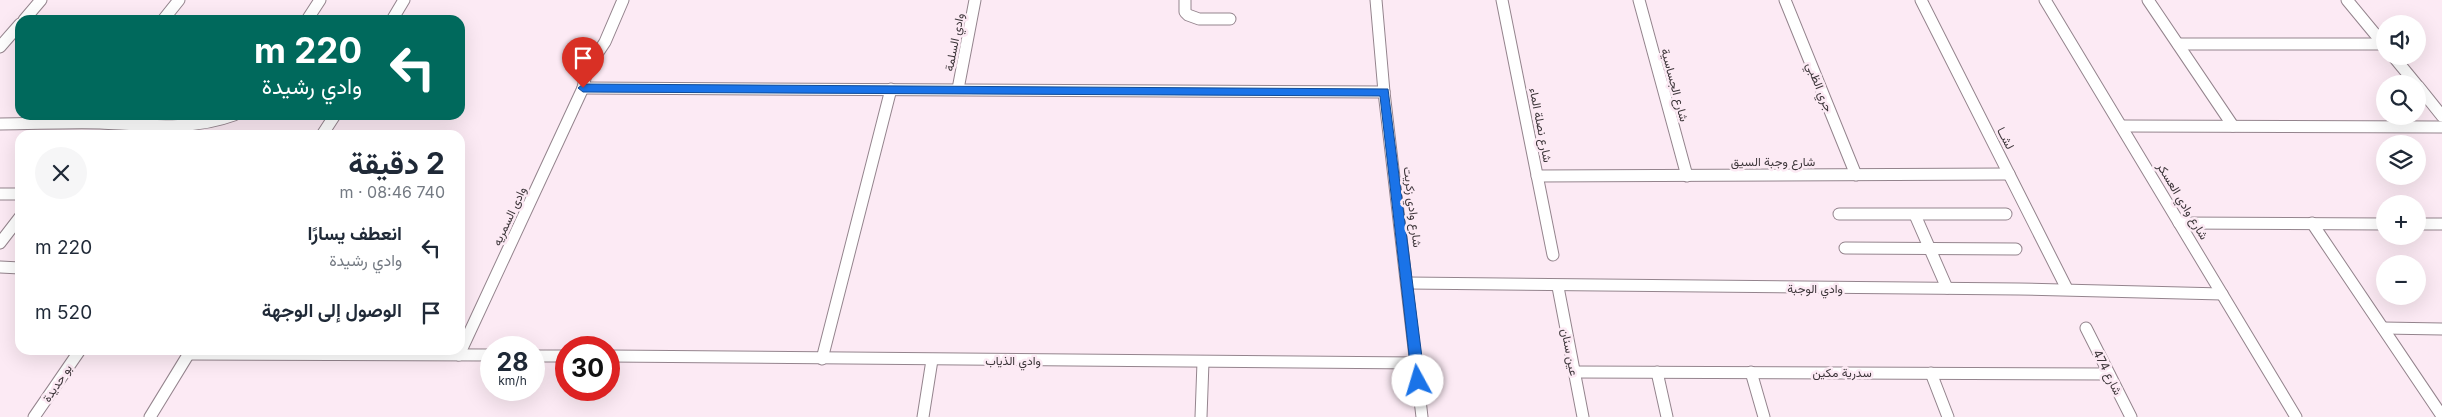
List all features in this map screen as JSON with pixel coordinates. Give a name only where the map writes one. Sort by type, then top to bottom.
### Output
[{"type":"street","points":[[28,15],[41,0]]},
{"type":"street","points":[[167,15],[179,0]]},
{"type":"street","points":[[310,15],[320,0]]},
{"type":"street","points":[[395,15],[404,0]]},
{"type":"street","name":"وادى السمريه","points":[[583,88],[587,70],[605,42],[623,0]]},
{"type":"street","name":"وادى السمريه","points":[[465,342],[583,88],[609,45],[630,0]]},
{"type":"street","name":"وادي السلمة","points":[[958,89],[975,0]]},
{"type":"street","points":[[1185,0],[1185,11],[1190,17],[1230,19]]},
{"type":"street","name":"شارع وادي زكريت","points":[[1376,0],[1384,92],[1408,283],[1422,417]]},
{"type":"street","name":"شارع نصلة الماء","points":[[1502,0],[1553,255]]},
{"type":"street","name":"شارع الجساسية","points":[[1639,0],[1687,176]]},
{"type":"street","name":"جري الظبي","points":[[1785,0],[1856,175]]},
{"type":"street","name":"لشــا","points":[[1921,0],[2067,289]]},
{"type":"street","name":"شارع وادي العسكر","points":[[2045,0],[2296,417]]},
{"type":"street","points":[[2148,0],[2233,126]]},
{"type":"street","points":[[2347,0],[2376,35]]},
{"type":"street","points":[[0,47],[15,30]]},
{"type":"street","points":[[2178,44],[2376,45]]},
{"type":"street","points":[[2400,65],[2409,75]]},
{"type":"street","points":[[583,88],[1384,92]]},
{"type":"street","points":[[822,359],[891,89]]},
{"type":"street","points":[[2426,96],[2442,116]]},
{"type":"street","points":[[0,124],[69,120]]},
{"type":"street","points":[[105,120],[200,125],[223,120]]},
{"type":"street","points":[[2122,126],[2442,127]]},
{"type":"street","name":"شارع وجبة السيق","points":[[1537,176],[2009,174]]},
{"type":"street","points":[[0,194],[15,194]]},
{"type":"street","points":[[1838,214],[1915,216],[2006,214]]},
{"type":"street","points":[[1915,216],[1947,288]]},
{"type":"street","points":[[2179,223],[2376,224]]},
{"type":"street","points":[[2312,223],[2442,416]]},
{"type":"street","points":[[0,243],[15,224]]},
{"type":"street","points":[[2426,224],[2442,224]]},
{"type":"street","points":[[1845,248],[2016,249]]},
{"type":"street","points":[[0,268],[15,268]]},
{"type":"street","name":"وادي الوجبة","points":[[1408,283],[1558,287],[2067,289],[2222,294]]},
{"type":"street","name":"عين سنان","points":[[1558,287],[1583,417]]},
{"type":"street","name":"شارع 474","points":[[2086,328],[2131,417]]},
{"type":"street","points":[[2383,328],[2442,329]]},
{"type":"street","name":"بو حديدة","points":[[34,417],[77,355]]},
{"type":"street","points":[[150,417],[188,355]]},
{"type":"street","points":[[459,355],[480,355]]},
{"type":"street","name":"وادي الذياب","points":[[620,356],[1416,363]]},
{"type":"street","points":[[923,417],[932,360]]},
{"type":"street","points":[[1201,417],[1203,362]]},
{"type":"street","name":"سدرية مكين","points":[[1574,372],[2109,374]]},
{"type":"street","points":[[1657,372],[1667,417]]},
{"type":"street","points":[[1751,372],[1764,417]]},
{"type":"street","points":[[1931,373],[1948,417]]},
{"type":"route","points":[[583,88],[1384,92],[1408,283],[1418,381]]}]
